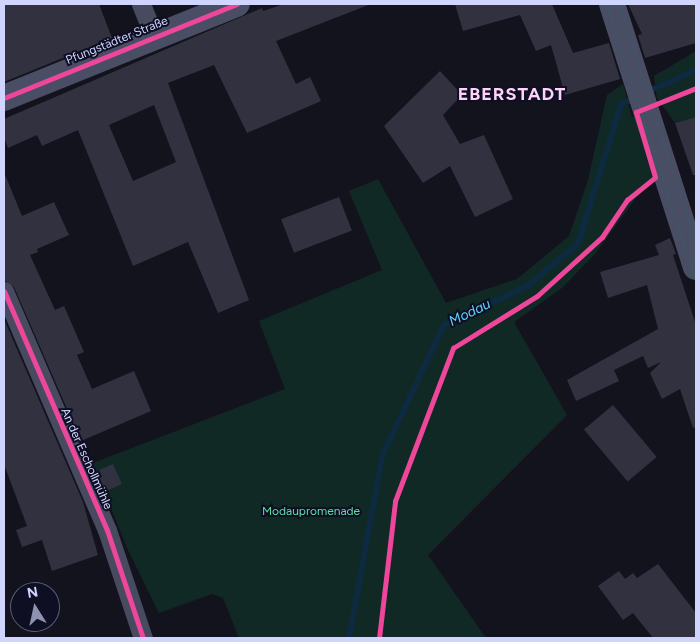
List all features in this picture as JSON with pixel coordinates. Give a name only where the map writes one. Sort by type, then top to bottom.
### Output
[{"type":"street","points":[[141,4],[154,36]]},
{"type":"street","name":"Pfungstädter Straße","points":[[4,98],[237,4]]},
{"type":"street","points":[[612,4],[696,266]]},
{"type":"street","name":"An der Eschollmühle","points":[[4,291],[106,530],[143,638]]},
{"type":"green space","points":[[696,51],[696,117],[675,123],[657,98],[654,76]]},
{"type":"green space","name":"Modaupromenade","points":[[623,84],[632,117],[639,115],[659,180],[644,187],[595,254],[562,288],[514,322],[567,415],[428,555],[486,638],[239,638],[223,598],[212,594],[159,613],[127,548],[93,463],[285,389],[259,321],[382,270],[349,191],[378,179],[446,303],[517,279],[569,236],[588,180],[607,95]]},
{"type":"building","points":[[4,4],[99,4],[112,38],[4,82]]},
{"type":"building","points":[[284,4],[371,4],[276,41],[296,84],[310,77],[321,101],[247,133],[214,65],[168,83],[249,300],[218,313],[188,242],[133,266],[78,130],[42,146],[37,135],[8,148],[4,138],[4,119],[262,8],[263,11]],"holes":[[[154,105],[176,162],[133,181],[109,125]]]},
{"type":"building","points":[[455,4],[552,4],[573,53],[609,43],[620,79],[565,95],[551,45],[536,51],[520,15],[463,31]]},
{"type":"building","points":[[628,4],[696,4],[696,43],[645,58],[638,35],[642,34]]},
{"type":"building","points":[[440,71],[462,95],[443,115],[460,144],[484,135],[513,199],[475,217],[450,166],[423,183],[384,126]]},
{"type":"building","points":[[696,117],[696,175],[693,175],[675,123]]},
{"type":"building","points":[[4,172],[22,216],[54,202],[69,235],[37,249],[38,252],[30,255],[55,310],[64,306],[84,352],[77,355],[92,389],[134,371],[151,411],[81,441],[14,287],[4,280]]},
{"type":"building","points":[[339,197],[352,231],[294,253],[281,219]]},
{"type":"building","points":[[670,238],[676,254],[673,255],[696,325],[696,427],[693,428],[680,389],[662,399],[650,373],[661,362],[648,368],[643,356],[614,370],[619,381],[576,401],[567,380],[658,329],[647,285],[608,298],[600,272],[659,255],[655,245]]},
{"type":"building","points":[[4,319],[83,502],[98,555],[52,571],[42,540],[22,547],[16,530],[27,526],[4,464]]},
{"type":"building","points":[[613,405],[657,457],[628,482],[584,429]]},
{"type":"building","points":[[113,464],[122,484],[103,493],[94,473]]},
{"type":"building","points":[[658,564],[696,613],[696,638],[653,638],[633,613],[623,620],[598,586],[619,571],[625,579],[633,573],[637,578]]},
{"type":"waterway","name":"Modau","points":[[647,92],[696,70]]},
{"type":"waterway","name":"Modau","points":[[349,638],[382,456],[444,325],[527,286],[578,244],[621,104],[636,98]]},
{"type":"tram line","points":[[606,4],[696,282]]},
{"type":"tram line","points":[[619,4],[696,245]]},
{"type":"cycle path","points":[[4,98],[237,4]]},
{"type":"cycle path","points":[[379,638],[395,501],[453,348],[537,296],[602,237],[627,200],[655,177],[636,112],[696,88]]},
{"type":"cycle path","points":[[4,291],[107,530],[143,638]]},
{"type":"district","name":"EBERSTADT","points":[[512,94]]}]
